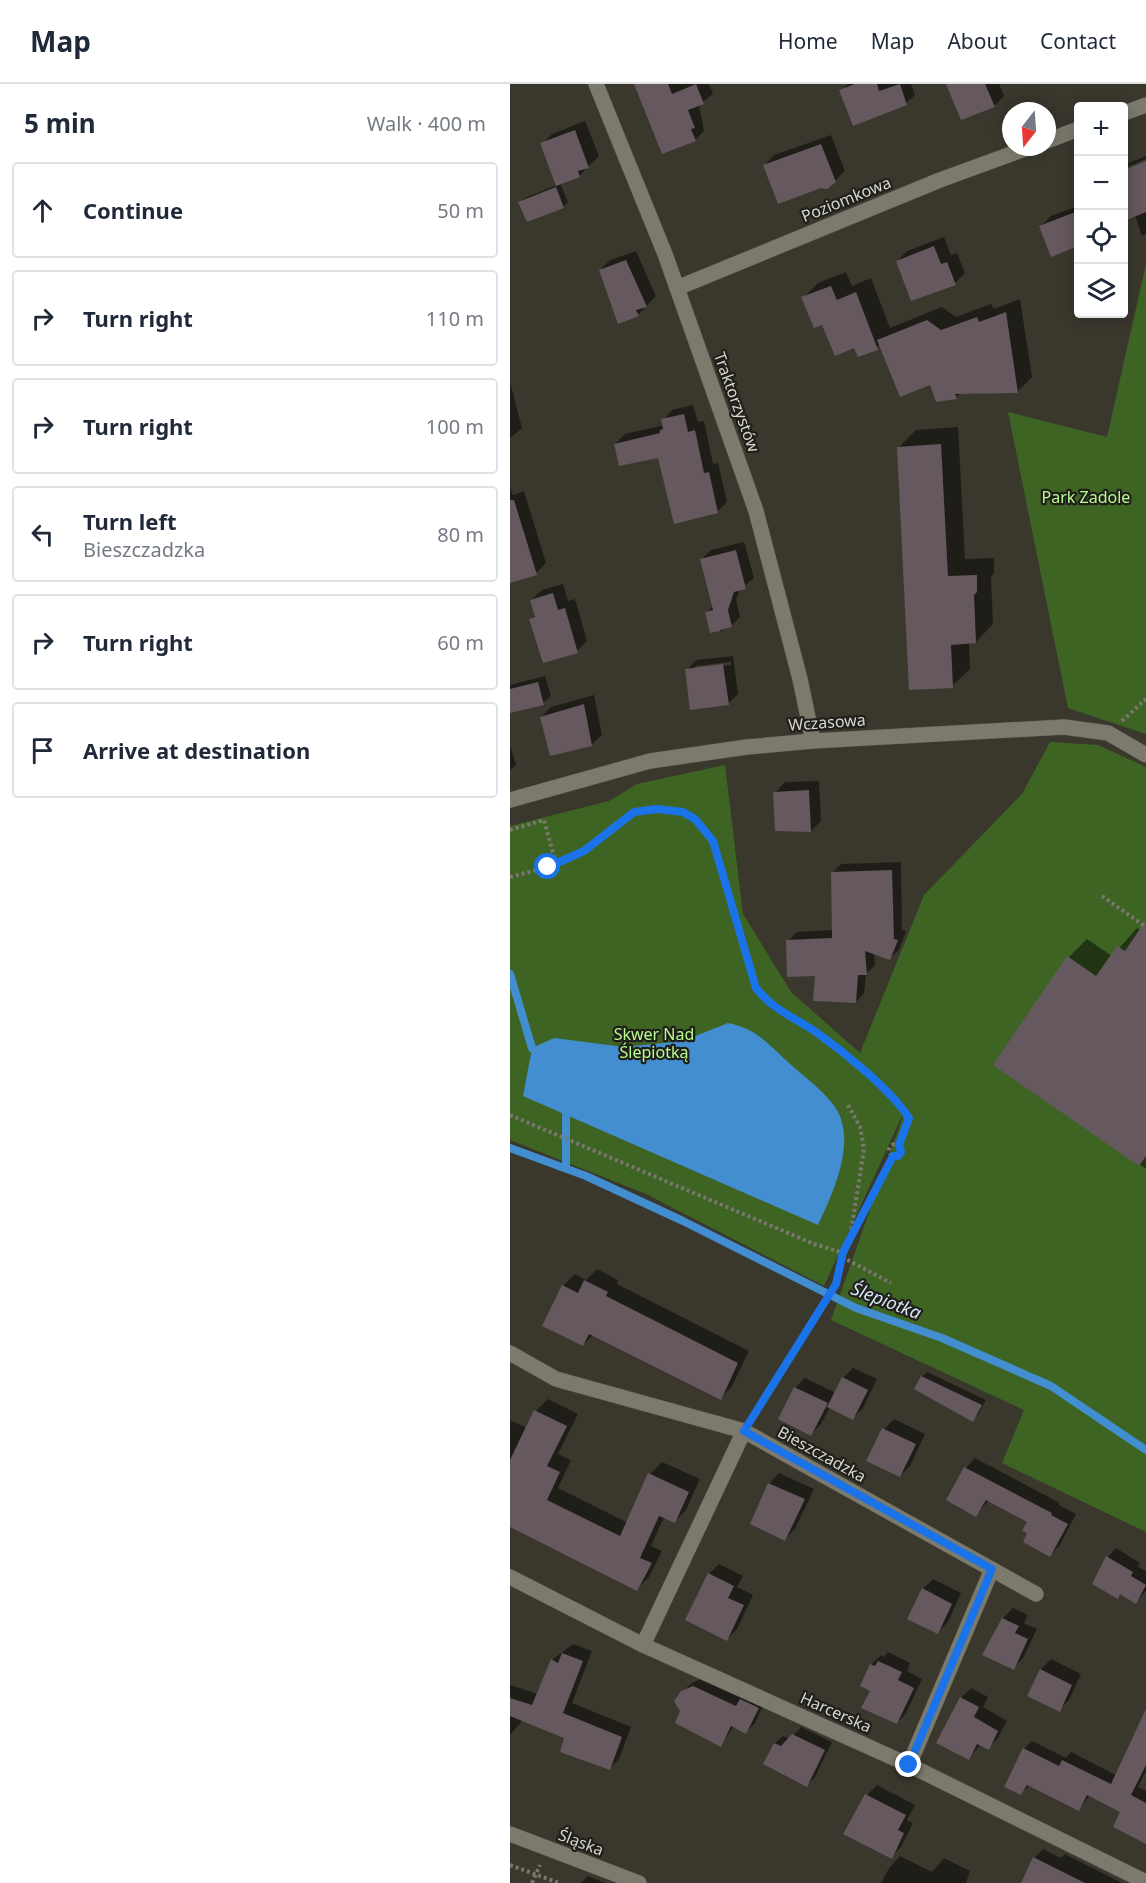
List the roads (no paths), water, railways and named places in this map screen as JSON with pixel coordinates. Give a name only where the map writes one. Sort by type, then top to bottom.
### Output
[{"type":"street","name":"Traktorzystów","points":[[596,84],[677,288],[756,511],[800,679],[813,741]]},
{"type":"street","points":[[1128,112],[1146,105]]},
{"type":"street","points":[[1056,138],[1074,131]]},
{"type":"street","name":"Poziomkowa","points":[[677,288],[940,180],[1005,156]]},
{"type":"street","name":"Wczasowa","points":[[510,800],[650,760],[813,741],[1057,727],[1108,733],[1146,755]]},
{"type":"street","name":"Bieszczadzka","points":[[510,1353],[556,1379],[744,1431],[1036,1594]]},
{"type":"street","points":[[643,1645],[744,1431]]},
{"type":"street","points":[[909,1765],[992,1569]]},
{"type":"street","name":"Harcerska","points":[[510,1577],[643,1645],[909,1765],[1146,1882]]},
{"type":"street","name":"Śląska","points":[[510,1834],[639,1883]]},
{"type":"water","points":[[728,1023],[747,1029],[767,1043],[822,1092],[840,1116],[844,1131],[841,1164],[818,1225],[523,1096],[532,1048],[554,1038],[624,1047],[683,1041]]},
{"type":"waterway","points":[[510,974],[532,1048]]},
{"type":"waterway","points":[[566,1115],[566,1168]]},
{"type":"waterway","name":"Ślepiotka","points":[[510,1148],[586,1176],[683,1221],[856,1308],[942,1338],[1051,1386],[1146,1450]]},
{"type":"park label","name":"Park Zadole","points":[[1086,497]]},
{"type":"park label","name":"Skwer Nad Ślepiotką","points":[[654,1043]]}]
